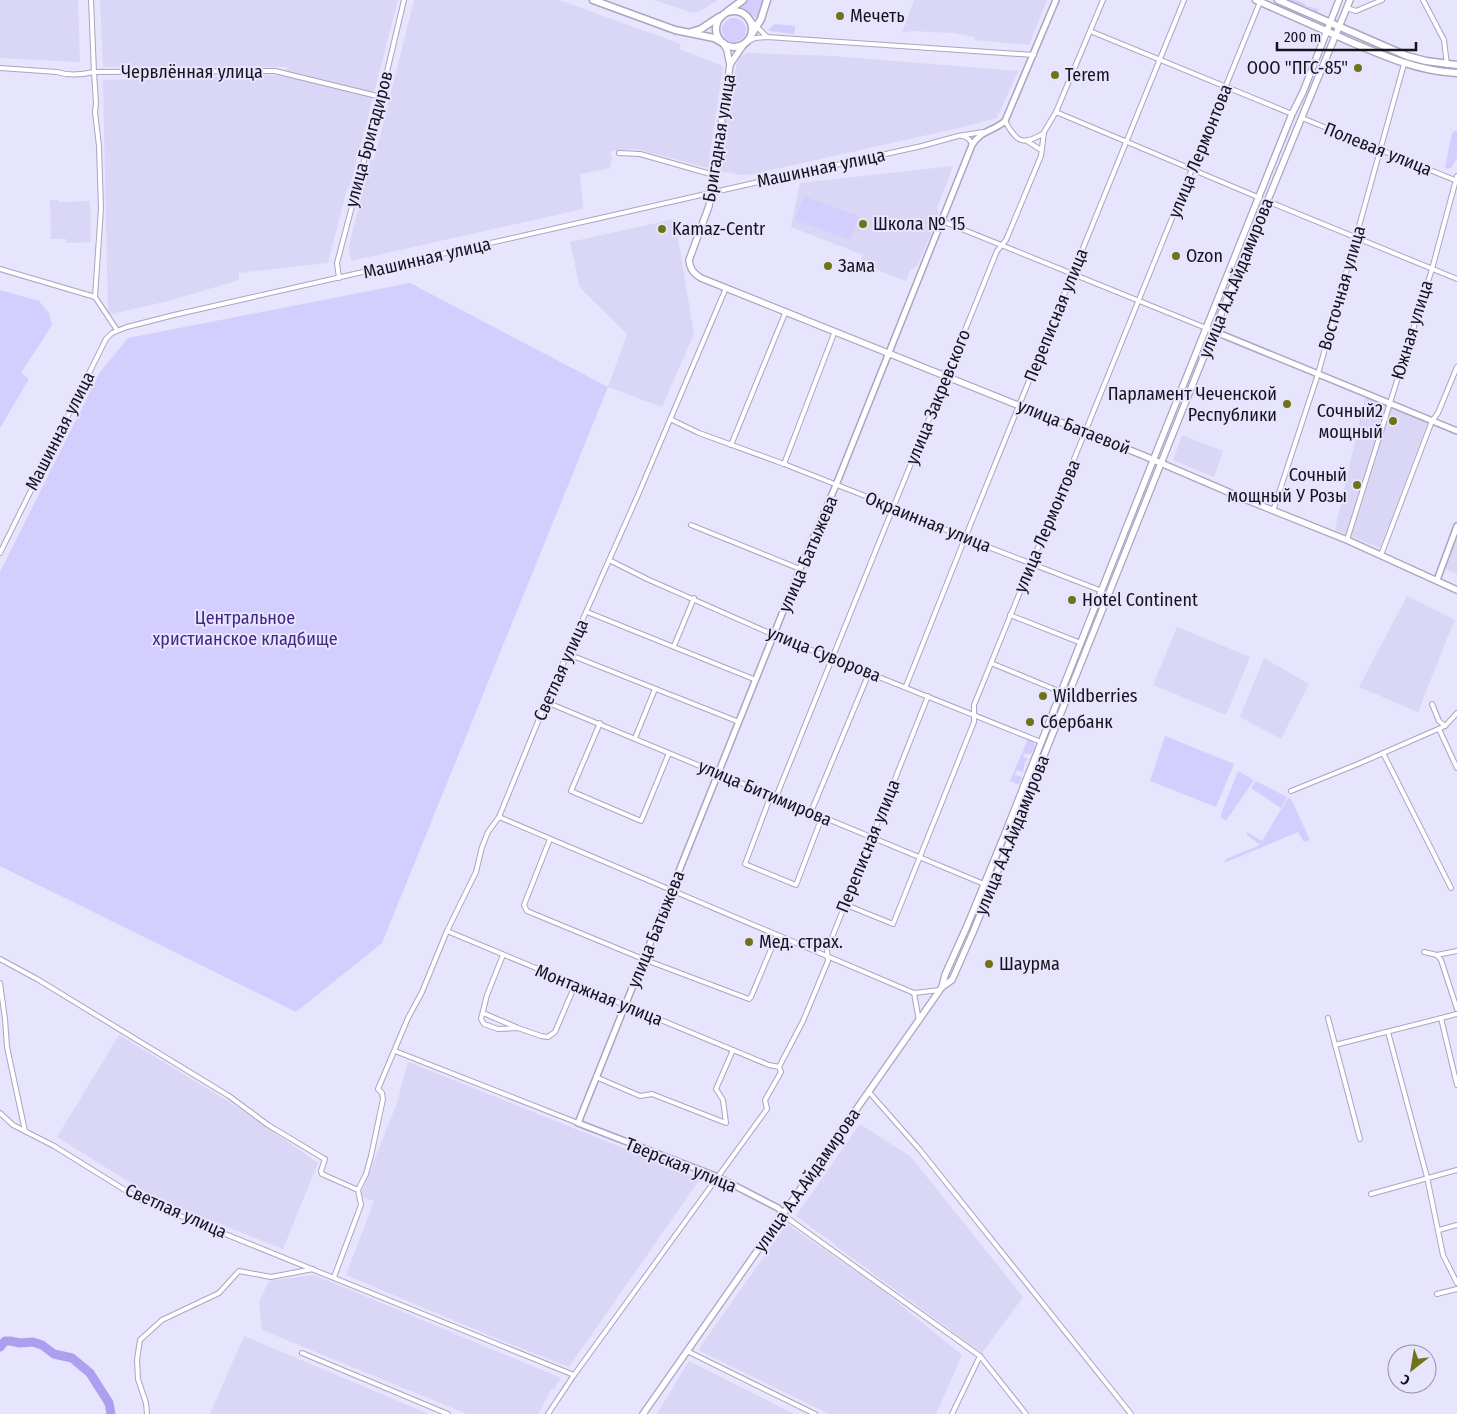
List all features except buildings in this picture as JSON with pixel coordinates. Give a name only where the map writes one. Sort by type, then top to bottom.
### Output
[{"type":"main road","points":[[593,0],[675,30],[714,38],[723,43],[731,47],[747,41],[752,32],[751,21],[743,13],[737,11],[724,14],[716,27],[716,33],[723,43],[728,50],[730,65]]},
{"type":"main road","points":[[690,33],[706,26],[743,0]]},
{"type":"main road","points":[[730,65],[757,28],[767,0]]},
{"type":"main road","points":[[1278,0],[1329,24],[1406,56],[1447,65],[1457,65]]},
{"type":"main road","name":"улица А.А.Айдамирова","points":[[643,1414],[941,988],[1062,692],[1153,460],[1339,0]]},
{"type":"main road","name":"улица А.А.Айдамирова","points":[[941,988],[952,980],[987,898],[1161,463],[1350,0]]},
{"type":"main road","points":[[1258,1],[1404,64],[1424,69],[1457,73]]},
{"type":"main road","name":"Бригадная улица","points":[[690,268],[691,251],[709,206],[730,65]]},
{"type":"main road","points":[[1303,92],[1310,95]]},
{"type":"main road","name":"улица Батаевой","points":[[690,268],[694,274],[701,278],[946,375],[1273,511],[1348,540],[1457,590]]},
{"type":"main road","points":[[945,975],[952,980]]},
{"type":"street","points":[[91,0],[95,112],[99,146],[100,208],[95,297],[118,330]]},
{"type":"street","name":"улица Бригадиров","points":[[339,278],[337,263],[381,97],[404,0]]},
{"type":"street","points":[[1041,150],[1027,141],[1014,136],[1005,121],[1056,0]]},
{"type":"street","name":"улица Закревского","points":[[776,797],[997,251],[1006,240],[1041,156],[1044,132],[1056,112],[1103,0]]},
{"type":"street","name":"Переписная улица","points":[[906,686],[1184,0]]},
{"type":"street","points":[[1347,8],[1352,10],[1362,9],[1382,0]]},
{"type":"street","points":[[1424,0],[1444,40],[1447,65]]},
{"type":"street","name":"улица Лермонтова","points":[[844,904],[893,924],[974,722],[974,705],[1226,87],[1258,1]]},
{"type":"street","points":[[751,21],[767,37]]},
{"type":"street","points":[[1090,31],[1292,114]]},
{"type":"street","points":[[747,41],[767,37],[1034,55]]},
{"type":"street","name":"Восточная улица","points":[[1273,511],[1318,374],[1404,64]]},
{"type":"street","name":"Червлённая улица","points":[[0,68],[83,75],[94,72],[275,71],[381,97]]},
{"type":"street","points":[[1056,112],[1260,198]]},
{"type":"street","name":"Полевая улица","points":[[1301,117],[1457,179]]},
{"type":"street","name":"улица Батыжева","points":[[578,1123],[972,145],[983,132],[1005,121]]},
{"type":"street","name":"Машинная улица","points":[[0,553],[106,340],[118,330],[146,322],[922,146],[958,136],[983,132]]},
{"type":"street","points":[[1027,141],[1044,132]]},
{"type":"street","points":[[958,136],[971,140],[972,145]]},
{"type":"street","points":[[619,153],[640,154],[714,175]]},
{"type":"street","name":"Южная улица","points":[[1348,540],[1432,269],[1457,179]]},
{"type":"street","points":[[1267,201],[1457,279]]},
{"type":"street","points":[[942,221],[1457,431]]},
{"type":"street","points":[[0,269],[95,297]]},
{"type":"street","name":"Светлая улица","points":[[358,1190],[368,1165],[383,1098],[382,1093],[378,1089],[408,1018],[422,992],[447,932],[476,872],[482,846],[488,832],[499,817],[546,702],[726,288]]},
{"type":"street","points":[[731,445],[786,311]]},
{"type":"street","points":[[784,464],[835,331]]},
{"type":"street","points":[[1381,555],[1432,421],[1438,413],[1457,367]]},
{"type":"street","name":"Окраинная улица","points":[[670,419],[731,445],[784,464],[965,538],[1102,591]]},
{"type":"street","points":[[691,525],[800,570]]},
{"type":"street","points":[[1436,580],[1457,526]]},
{"type":"street","name":"улица Суворова","points":[[609,560],[647,579],[694,598],[774,635],[906,686],[1041,742]]},
{"type":"street","points":[[674,646],[694,598]]},
{"type":"street","points":[[586,612],[756,680]]},
{"type":"street","points":[[1010,615],[1081,643]]},
{"type":"street","points":[[568,654],[739,722]]},
{"type":"street","points":[[991,663],[1062,692]]},
{"type":"street","points":[[811,812],[869,673]]},
{"type":"street","points":[[635,738],[655,689]]},
{"type":"street","name":"Переписная улица","points":[[718,1177],[767,1109],[765,1100],[781,1072],[779,1067],[807,1012],[828,961],[826,950],[928,696]]},
{"type":"street","name":"улица Битимирова","points":[[546,702],[984,884]]},
{"type":"street","points":[[1432,704],[1439,721],[1445,726]]},
{"type":"street","points":[[1291,791],[1439,729],[1445,726],[1457,713]]},
{"type":"street","points":[[600,723],[571,791],[641,821],[669,753]]},
{"type":"street","points":[[1439,729],[1457,768]]},
{"type":"street","points":[[1383,753],[1451,888]]},
{"type":"street","points":[[771,795],[745,864],[796,885],[822,817]]},
{"type":"street","points":[[499,817],[914,993],[941,988]]},
{"type":"street","points":[[550,838],[524,905],[527,911],[749,999],[777,935]]},
{"type":"street","name":"Монтажная улица","points":[[447,932],[769,1065],[779,1067]]},
{"type":"street","points":[[1424,952],[1437,954],[1457,951]]},
{"type":"street","points":[[1437,954],[1441,960],[1457,1009]]},
{"type":"street","points":[[503,956],[487,995],[481,1019],[484,1024],[498,1029],[518,1028]]},
{"type":"street","points":[[0,959],[37,979],[229,1096],[268,1125],[325,1159],[321,1171],[322,1174],[358,1190],[360,1206],[334,1277]]},
{"type":"street","points":[[0,983],[7,1047],[24,1131]]},
{"type":"street","points":[[483,1013],[518,1028],[548,1037],[555,1032],[575,985]]},
{"type":"street","points":[[914,993],[919,1021]]},
{"type":"street","points":[[1335,1045],[1457,1014]]},
{"type":"street","points":[[1328,1018],[1360,1139]]},
{"type":"street","points":[[1442,1018],[1457,1084]]},
{"type":"street","points":[[1388,1032],[1427,1177],[1443,1255],[1457,1283]]},
{"type":"street","points":[[596,1077],[640,1096],[652,1094],[726,1123],[723,1100],[716,1089],[733,1050]]},
{"type":"street","name":"Тверская улица","points":[[394,1051],[718,1177],[778,1208],[798,1226],[980,1356],[1026,1414]]},
{"type":"street","points":[[869,1092],[931,1164],[1131,1414]]},
{"type":"street","name":"Светлая улица","points":[[0,1113],[24,1131],[54,1146],[141,1200],[574,1375]]},
{"type":"street","points":[[1371,1194],[1457,1170]]},
{"type":"street","points":[[548,1414],[574,1375],[718,1177]]},
{"type":"street","points":[[1439,1230],[1457,1225]]},
{"type":"street","points":[[147,1414],[146,1403],[138,1379],[137,1360],[140,1340],[151,1329],[162,1320],[219,1293],[239,1271],[271,1277],[313,1269]]},
{"type":"street","points":[[1438,1294],[1457,1289]]},
{"type":"street","points":[[687,1350],[815,1414]]},
{"type":"street","points":[[302,1353],[448,1414]]},
{"type":"street","points":[[952,1414],[980,1356]]},
{"type":"shaded area","points":[[0,0],[78,0],[80,62],[0,58]]},
{"type":"shaded area","points":[[100,0],[398,0],[328,263],[239,273],[239,280],[172,300],[108,315],[103,80],[283,75],[288,67],[103,67]]},
{"type":"shaded area","points":[[414,0],[559,0],[681,44],[679,49],[723,66],[708,168],[636,149],[610,151],[612,159],[610,168],[580,174],[583,209],[351,261],[349,246],[370,160],[374,160]]},
{"type":"shaded area","points":[[654,0],[718,0],[693,13]]},
{"type":"shaded area","points":[[914,0],[1047,0],[1029,45],[975,40],[974,37],[954,33],[910,31],[902,33]]},
{"type":"shaded area","points":[[748,53],[832,56],[1018,71],[997,118],[742,175],[718,171],[737,63],[741,56]]},
{"type":"shaded area","name":"Школа № 15","points":[[953,166],[937,208],[939,216],[917,266],[910,270],[906,281],[860,263],[863,255],[791,227],[800,183]]},
{"type":"shaded area","points":[[50,200],[58,200],[59,202],[90,201],[91,242],[66,243],[66,239],[51,239]]},
{"type":"shaded area","points":[[675,219],[694,334],[662,407],[608,387],[627,334],[580,288],[570,242]]},
{"type":"shaded area","points":[[1365,397],[1428,422],[1380,548],[1335,530]]},
{"type":"shaded area","points":[[1182,435],[1223,451],[1214,477],[1173,460]]},
{"type":"shaded area","points":[[1457,534],[1457,574],[1444,568]]},
{"type":"shaded area","points":[[1407,596],[1455,620],[1418,712],[1359,687]]},
{"type":"shaded area","points":[[1177,627],[1250,657],[1226,715],[1153,685]]},
{"type":"shaded area","points":[[1264,658],[1309,684],[1281,739],[1240,717]]},
{"type":"shaded area","points":[[119,1035],[236,1106],[318,1163],[283,1249],[155,1198],[57,1137]]},
{"type":"shaded area","points":[[408,1062],[700,1179],[569,1367],[346,1275],[374,1201],[360,1196],[397,1103]]},
{"type":"shaded area","points":[[860,1124],[911,1157],[1023,1297],[982,1353],[796,1216]]},
{"type":"shaded area","points":[[787,1224],[881,1289],[962,1355],[936,1414],[829,1414],[698,1350]]},
{"type":"shaded area","points":[[314,1275],[561,1378],[554,1389],[551,1390],[538,1414],[467,1414],[262,1330],[259,1301],[269,1281]]},
{"type":"shaded area","points":[[244,1336],[429,1414],[210,1414]]},
{"type":"shaded area","points":[[689,1361],[794,1414],[657,1414]]},
{"type":"green space","points":[[748,0],[763,0],[757,19],[737,7]]},
{"type":"green space","points":[[1287,0],[1298,1],[1306,6],[1319,9],[1317,13],[1312,9]]},
{"type":"green space","points":[[734,18],[739,19],[745,25],[745,35],[739,41],[734,42],[729,41],[723,35],[722,30],[723,25],[729,19]]},
{"type":"green space","points":[[775,24],[795,26],[795,31],[793,34],[769,31]]},
{"type":"green space","points":[[1457,131],[1457,158],[1451,168],[1447,169],[1445,167],[1452,133]]},
{"type":"green space","points":[[804,196],[859,216],[850,240],[795,220]]},
{"type":"green space","name":"Центральное христианское кладбище","points":[[410,283],[608,387],[382,943],[296,1012],[0,866],[0,572],[100,372],[128,338]]},
{"type":"green space","points":[[0,290],[39,301],[49,313],[52,325],[21,373],[29,379],[0,428]]},
{"type":"green space","points":[[1165,736],[1234,764],[1216,807],[1150,781]]},
{"type":"green space","points":[[1028,739],[1034,742],[1035,747],[1031,754],[1024,754],[1023,757],[1028,759],[1025,762],[1023,772],[1017,770],[1015,775],[1022,777],[1019,785],[1010,781]]},
{"type":"green space","points":[[1238,771],[1254,780],[1226,821],[1221,817],[1221,814]]},
{"type":"green space","points":[[1256,781],[1287,797],[1281,808],[1251,788]]},
{"type":"green space","points":[[1288,798],[1291,799],[1310,840],[1304,842],[1298,832],[1224,863],[1226,859],[1260,845],[1246,834],[1247,832],[1262,841]]},
{"type":"waterway","points":[[0,1347],[5,1341],[33,1342],[42,1345],[54,1354],[72,1358],[90,1373],[109,1403],[111,1414]]},
{"type":"place","name":"Мечеть","points":[[840,16]]},
{"type":"place","name":"ООО \"ПГС-85\"","points":[[1358,68]]},
{"type":"place","name":"Terem","points":[[1055,75]]},
{"type":"place","name":"Школа № 15","points":[[863,224]]},
{"type":"place","name":"Kamaz-Centr","points":[[662,229]]},
{"type":"place","name":"Ozon","points":[[1176,256]]},
{"type":"place","name":"Зама","points":[[828,266]]},
{"type":"place","name":"Парламент Чеченской Республики","points":[[1287,404]]},
{"type":"place","name":"Сочный2 мощный","points":[[1393,421]]},
{"type":"place","name":"Сочный мощный У Розы","points":[[1357,485]]},
{"type":"place","name":"Hotel Continent","points":[[1072,600]]},
{"type":"place","name":"Wildberries","points":[[1043,696]]},
{"type":"place","name":"Сбербанк","points":[[1030,722]]},
{"type":"place","name":"Мед. страх.","points":[[749,942]]},
{"type":"place","name":"Шаурма","points":[[989,964]]}]
